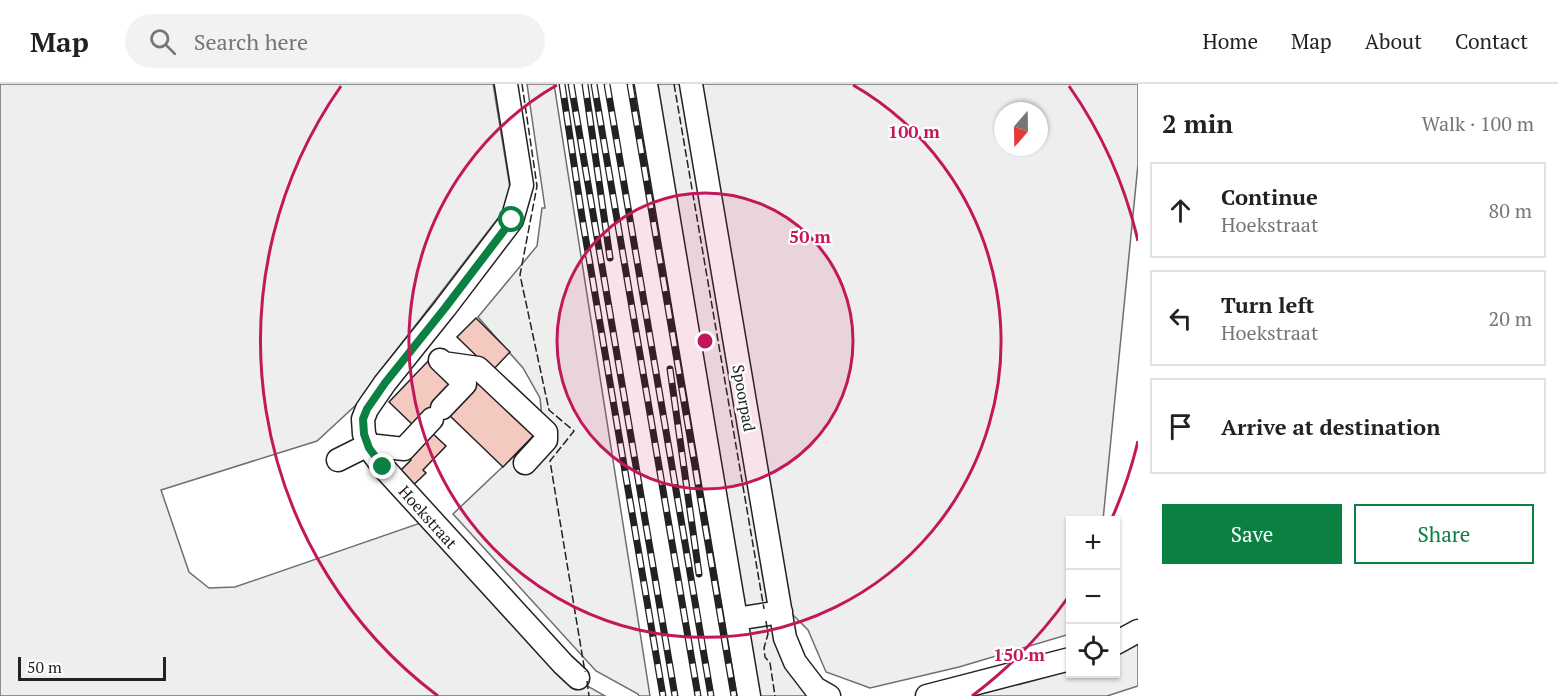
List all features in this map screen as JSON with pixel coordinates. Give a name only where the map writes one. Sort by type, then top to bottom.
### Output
[{"type":"street","name":"Hoekstraat","points":[[506,84],[522,185],[512,220],[367,409],[363,419],[364,434],[368,445],[383,467],[578,678]]},
{"type":"street","points":[[646,84],[749,696]]},
{"type":"street","name":"Spoorpad","points":[[692,84],[785,638],[795,662],[815,688],[829,696]]},
{"type":"street","points":[[338,460],[368,445],[404,449],[465,384],[420,339]]},
{"type":"street","points":[[443,363],[478,368],[546,432],[546,440],[525,463]]},
{"type":"street","points":[[736,619],[781,612]]},
{"type":"street","points":[[1120,642],[1138,631]]},
{"type":"street","points":[[927,696],[1066,660]]},
{"type":"shaded area","points":[[0,84],[493,84],[512,200],[375,378],[357,407],[356,405],[317,441],[161,490],[189,572],[209,588],[235,587],[429,520],[575,679],[605,696],[0,696]]},
{"type":"shaded area","points":[[527,84],[554,84],[650,696],[639,696],[596,671],[453,514],[537,434],[542,418],[540,398],[523,368],[478,317],[537,246],[542,208],[545,208]]},
{"type":"shaded area","points":[[650,84],[684,84],[778,639],[815,696],[754,696]]},
{"type":"shaded area","points":[[700,84],[1138,84],[1138,164],[1103,516],[1066,516],[1066,635],[959,667],[870,688],[826,672],[808,630],[789,611]]},
{"type":"shaded area","points":[[1138,641],[1138,686],[1107,696],[958,696],[1066,667],[1066,678],[1120,678],[1120,650]]},
{"type":"building","points":[[476,318],[510,352],[492,371],[457,337]]},
{"type":"building","points":[[430,359],[455,384],[414,426],[389,402]]},
{"type":"building","points":[[481,379],[536,433],[503,467],[447,413]]},
{"type":"building","points":[[430,431],[446,446],[423,470],[426,473],[409,489],[395,476],[411,460],[406,456]]},
{"type":"railway","points":[[562,84],[582,217],[663,696]]},
{"type":"railway","points":[[571,84],[675,696]]},
{"type":"railway","points":[[585,84],[610,258]]},
{"type":"railway","points":[[594,84],[698,696]]},
{"type":"railway","points":[[607,84],[711,696]]},
{"type":"railway","points":[[630,84],[734,696]]},
{"type":"railway","points":[[670,369],[699,574]]},
{"type":"fence","points":[[522,84],[537,186],[520,275],[549,410],[574,431],[550,461],[585,672]]},
{"type":"fence","points":[[674,84],[764,609]]},
{"type":"fence","points":[[766,621],[768,634],[764,648],[765,657],[770,663],[775,696]]},
{"type":"fence","points":[[587,681],[589,696]]},
{"type":"route","points":[[383,467],[369,448],[364,434],[363,419],[367,409],[512,220]]}]
